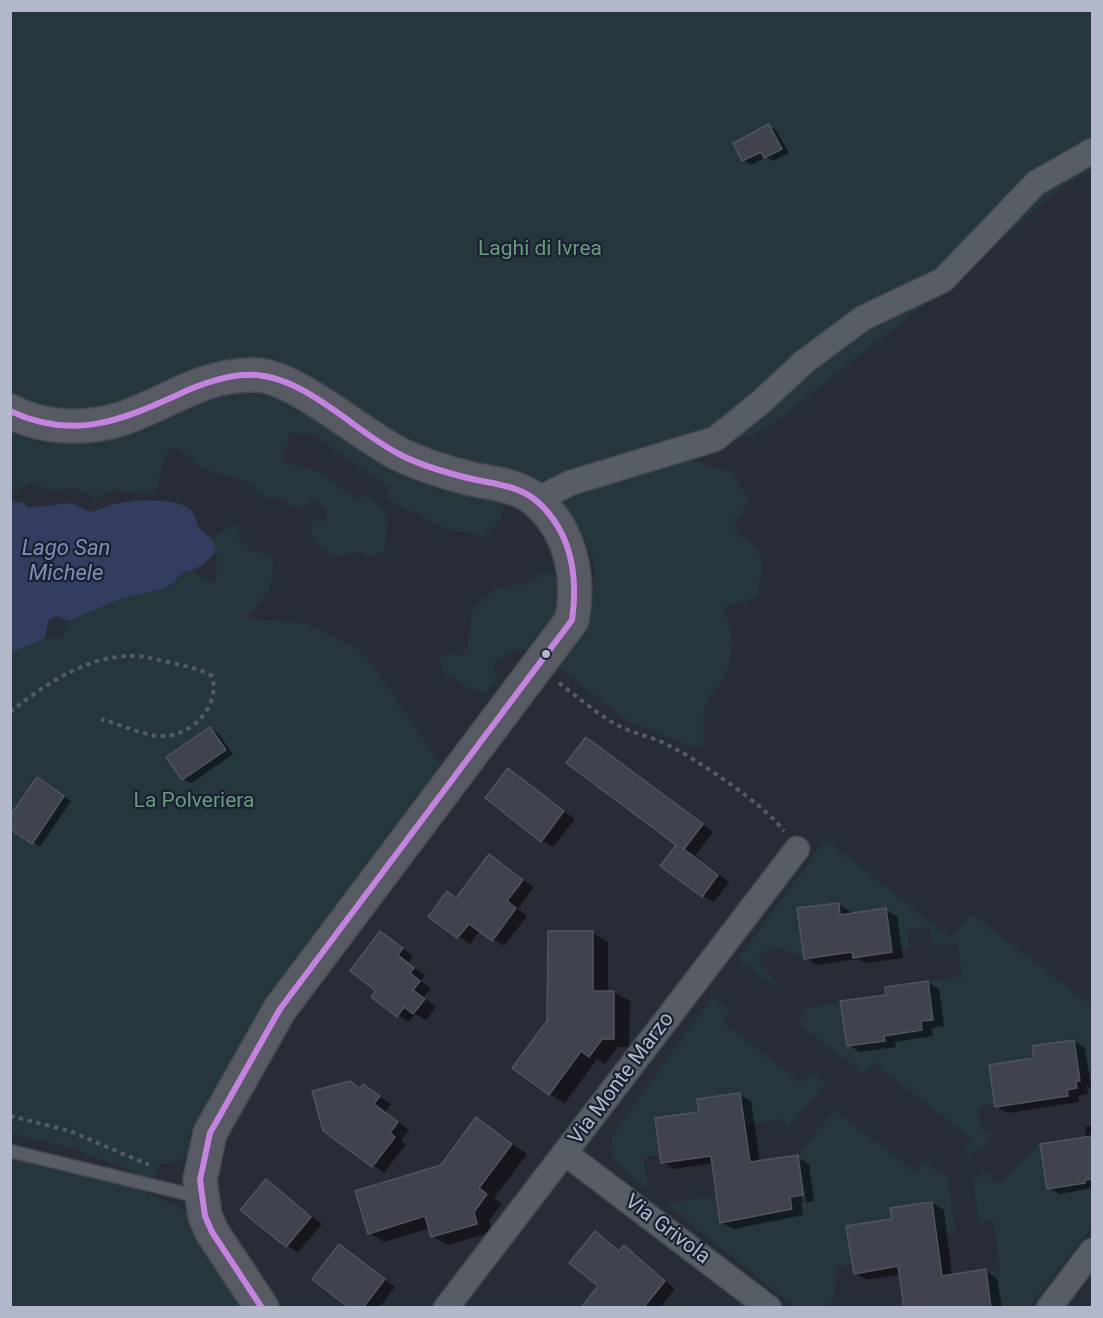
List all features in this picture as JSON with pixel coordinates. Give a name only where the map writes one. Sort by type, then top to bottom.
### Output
[{"type":"main road","points":[[10,411],[22,417],[52,425],[79,425],[120,419],[202,382],[227,376],[260,374],[286,382],[399,454],[435,469],[508,486],[537,500],[555,519],[567,542],[576,597],[572,620],[280,1009],[210,1133],[200,1180],[202,1198],[212,1232],[262,1308]]},
{"type":"street","points":[[537,500],[570,483],[715,439],[761,402],[804,362],[863,318],[943,280],[1036,183],[1092,151]]},
{"type":"street","name":"Via Monte Marzo","points":[[446,1308],[797,849]]},
{"type":"street","name":"Via Grivola","points":[[565,1153],[769,1308]]},
{"type":"street","points":[[1048,1308],[1092,1251]]},
{"type":"lane","points":[[10,1151],[202,1198]]},
{"type":"path","points":[[10,712],[41,687],[62,676],[91,664],[126,656],[141,656],[193,668],[212,676],[216,688],[213,704],[200,720],[185,730],[160,736],[101,719]]},
{"type":"path","points":[[536,667],[619,726],[663,743],[701,766],[778,824],[797,849]]},
{"type":"path","points":[[10,1116],[70,1131],[158,1169]]},
{"type":"green space","name":"Laghi di Ivrea","points":[[11,11],[1092,11],[1092,170],[1067,183],[931,299],[768,428],[689,459],[735,474],[740,487],[750,501],[743,507],[742,515],[735,519],[735,531],[759,552],[762,566],[757,597],[742,603],[730,604],[723,613],[732,637],[730,662],[706,706],[701,747],[691,747],[624,719],[555,665],[585,617],[595,584],[594,567],[589,549],[569,514],[566,506],[567,496],[507,501],[498,524],[484,536],[444,529],[417,513],[400,508],[387,498],[390,488],[314,436],[289,432],[286,452],[281,461],[318,471],[358,500],[365,494],[388,516],[385,552],[370,556],[357,552],[332,557],[315,543],[309,527],[315,519],[324,521],[327,516],[325,509],[314,500],[298,511],[280,498],[272,499],[262,496],[243,481],[202,467],[176,448],[170,449],[164,459],[158,487],[148,493],[115,491],[95,498],[75,488],[55,491],[29,484],[11,494]]},
{"type":"green space","name":"La Polveriera","points":[[237,524],[241,542],[249,550],[271,555],[273,565],[272,582],[269,589],[248,617],[306,624],[354,647],[374,667],[441,765],[429,782],[435,795],[194,1146],[177,1162],[160,1165],[152,1179],[68,1147],[11,1134],[11,653],[45,638],[62,639],[68,621],[121,599],[162,589],[175,581],[180,574],[193,571],[214,584],[217,567],[212,537]]},
{"type":"green space","points":[[541,571],[563,578],[558,609],[536,647],[511,651],[493,664],[498,680],[485,693],[470,689],[443,672],[439,659],[448,654],[463,655],[467,647],[473,609],[495,589],[526,584]]},
{"type":"green space","points":[[825,839],[951,938],[971,913],[1092,1006],[1092,1070],[1079,1072],[1074,1040],[1032,1046],[1035,1063],[1027,1059],[989,1065],[994,1104],[978,1107],[982,1132],[990,1132],[991,1140],[969,1155],[964,1150],[972,1139],[873,1063],[864,1074],[802,1027],[800,1016],[806,1008],[841,1003],[847,1046],[884,1041],[884,1036],[922,1030],[921,1021],[933,1020],[928,981],[962,976],[957,942],[933,945],[929,927],[907,930],[910,948],[892,951],[886,908],[848,914],[841,920],[838,903],[797,909],[804,959],[780,950],[769,951],[757,958],[785,995],[738,959]]},
{"type":"green space","points":[[712,997],[730,1011],[722,1022],[802,1083],[811,1072],[825,1084],[787,1130],[783,1119],[745,1125],[740,1093],[700,1117],[694,1117],[693,1112],[655,1118],[660,1155],[644,1158],[648,1190],[613,1159],[611,1137]]},
{"type":"green space","points":[[834,1110],[916,1172],[925,1161],[948,1179],[956,1232],[938,1235],[932,1202],[890,1208],[893,1226],[846,1226],[852,1264],[837,1267],[834,1299],[827,1307],[794,1307],[665,1203],[716,1196],[720,1223],[792,1209],[790,1197],[803,1195],[798,1155]]},
{"type":"green space","points":[[1040,1144],[1047,1188],[1084,1183],[1085,1180],[1092,1179],[1092,1227],[1030,1307],[991,1307],[987,1272],[1000,1270],[993,1221],[979,1223],[973,1180],[987,1171],[997,1184]]},
{"type":"green space","points":[[11,1157],[135,1188],[197,1215],[252,1308],[11,1308]]},
{"type":"water","name":"Lago San Michele","points":[[11,498],[14,503],[22,502],[28,508],[72,503],[90,512],[127,502],[150,500],[172,502],[192,511],[200,529],[211,539],[216,550],[201,565],[180,574],[169,586],[162,589],[129,596],[68,621],[58,616],[49,619],[45,638],[11,653]]},
{"type":"building","points":[[769,124],[782,149],[764,158],[761,152],[742,161],[733,143]]},
{"type":"building","points":[[210,727],[226,750],[182,780],[166,757]]},
{"type":"building","points":[[586,737],[703,824],[684,849],[718,875],[702,897],[660,866],[676,845],[566,763]]},
{"type":"building","points":[[508,768],[564,811],[541,842],[485,798]]},
{"type":"building","points":[[37,777],[64,796],[32,844],[10,829],[10,816]]},
{"type":"building","points":[[489,854],[523,880],[507,901],[516,908],[492,941],[469,924],[457,938],[428,917],[447,891],[456,898]]},
{"type":"building","points":[[839,903],[840,915],[886,908],[892,952],[853,958],[852,952],[804,959],[797,908]]},
{"type":"building","points":[[380,931],[403,948],[398,955],[414,968],[410,973],[420,981],[413,990],[425,999],[413,1014],[404,1007],[397,1017],[371,997],[376,991],[350,971]]},
{"type":"building","points":[[548,931],[593,931],[593,991],[614,991],[614,1039],[602,1039],[589,1057],[581,1051],[549,1095],[512,1068],[547,1021]]},
{"type":"building","points":[[928,981],[933,1020],[921,1021],[922,1030],[884,1036],[885,1041],[847,1046],[840,1001],[886,995],[885,987]]},
{"type":"building","points":[[1074,1040],[1080,1081],[1076,1081],[1077,1088],[1067,1090],[1068,1096],[995,1107],[989,1065],[1034,1058],[1032,1046]]},
{"type":"building","points":[[350,1081],[360,1089],[363,1084],[380,1096],[374,1104],[398,1122],[390,1133],[395,1137],[372,1167],[323,1131],[312,1091]]},
{"type":"building","points":[[740,1093],[750,1162],[798,1155],[803,1195],[790,1197],[792,1209],[720,1223],[711,1156],[661,1163],[655,1118],[699,1112],[697,1099]]},
{"type":"building","points":[[476,1117],[512,1144],[479,1188],[487,1194],[474,1212],[477,1224],[431,1237],[425,1216],[368,1234],[355,1191],[441,1165]]},
{"type":"building","points":[[1092,1136],[1092,1179],[1085,1180],[1085,1183],[1047,1189],[1040,1144]]},
{"type":"building","points":[[266,1179],[311,1217],[286,1247],[240,1210]]},
{"type":"building","points":[[932,1202],[942,1276],[986,1269],[991,1308],[904,1308],[898,1266],[854,1274],[846,1226],[892,1219],[890,1208]]},
{"type":"building","points":[[595,1231],[619,1251],[624,1245],[665,1281],[643,1308],[581,1308],[598,1286],[569,1263]]},
{"type":"building","points":[[339,1244],[385,1279],[363,1308],[349,1308],[312,1279]]},
{"type":"transit line","points":[[10,411],[32,420],[54,425],[94,424],[134,413],[215,380],[246,375],[276,379],[313,396],[407,458],[444,472],[507,486],[532,497],[550,515],[566,542],[573,572],[572,620],[280,1009],[210,1133],[200,1180],[205,1216],[212,1232],[262,1308]]}]
